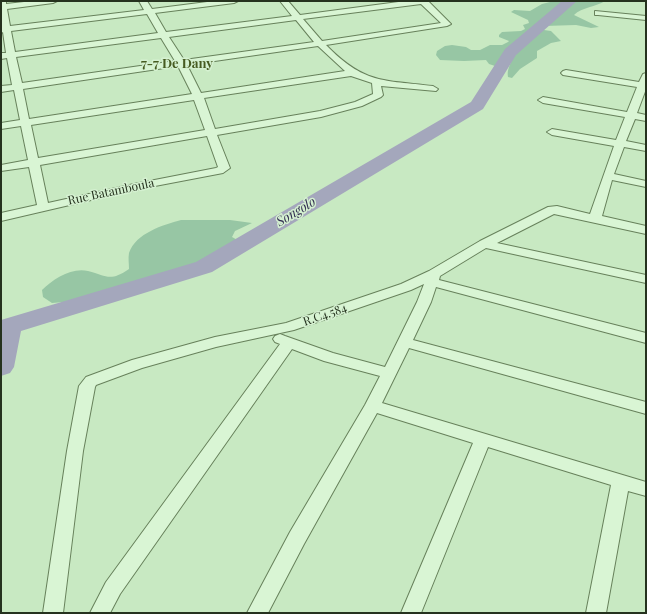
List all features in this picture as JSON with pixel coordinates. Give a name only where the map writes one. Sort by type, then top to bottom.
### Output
[{"type":"street","points":[[43,207],[18,86],[4,30],[2,5],[53,1]]},
{"type":"street","points":[[143,1],[181,63],[198,96],[212,133]]},
{"type":"street","points":[[4,30],[234,1]]},
{"type":"street","points":[[284,1],[334,59],[352,73],[376,82],[433,89]]},
{"type":"street","points":[[1,56],[423,1],[448,24],[1,89]]},
{"type":"street","points":[[598,13],[646,18]]},
{"type":"street","points":[[1,126],[352,73]]},
{"type":"street","points":[[566,73],[645,83],[608,176],[595,218],[646,230]]},
{"type":"street","points":[[1,168],[321,114],[366,101],[378,95],[376,82]]},
{"type":"street","points":[[543,100],[646,118]]},
{"type":"street","points":[[552,132],[646,148]]},
{"type":"street","name":"Rue Batamboula","points":[[1,217],[222,170],[224,168],[212,133]]},
{"type":"street","points":[[608,176],[646,184]]},
{"type":"street","name":"R.C4.584","points":[[53,613],[75,451],[87,386],[91,381],[100,376],[137,364],[215,342],[264,333],[300,324],[433,278],[484,244],[552,210],[595,218]]},
{"type":"street","points":[[484,244],[646,279]]},
{"type":"street","points":[[257,613],[297,538],[374,406],[433,278],[646,338]]},
{"type":"street","points":[[264,333],[329,357],[389,373]]},
{"type":"street","points":[[100,613],[113,588],[289,342]]},
{"type":"street","points":[[404,342],[646,408]]},
{"type":"street","points":[[374,406],[646,488]]},
{"type":"street","points":[[411,613],[483,439]]},
{"type":"street","points":[[596,613],[621,481]]},
{"type":"green space","points":[[554,1],[568,1],[510,50],[502,59],[501,68],[489,64],[486,60],[440,60],[436,55],[437,51],[445,46],[452,45],[466,47],[471,50],[480,50],[490,45],[502,45],[509,41],[499,37],[502,32],[521,31],[525,29],[523,25],[529,23],[528,20],[511,12],[514,10],[530,11],[542,4]]},
{"type":"green space","points":[[574,1],[605,1],[581,10],[574,15],[599,27],[591,28],[576,25],[544,26],[544,30],[551,31],[561,41],[551,43],[537,51],[537,58],[520,69],[512,78],[508,77],[509,67],[516,51],[534,38],[539,29]]},
{"type":"green space","points":[[181,220],[230,220],[252,223],[235,231],[232,237],[241,242],[203,264],[101,295],[52,303],[43,297],[42,290],[57,278],[69,272],[82,270],[108,277],[117,276],[123,273],[129,269],[129,253],[138,240],[158,227]]},
{"type":"waterway","name":"Songolo","points":[[1,367],[10,326],[204,267],[477,105],[510,52],[570,1]]},
{"type":"district","name":"7-7 De Dany","points":[[177,64]]}]
